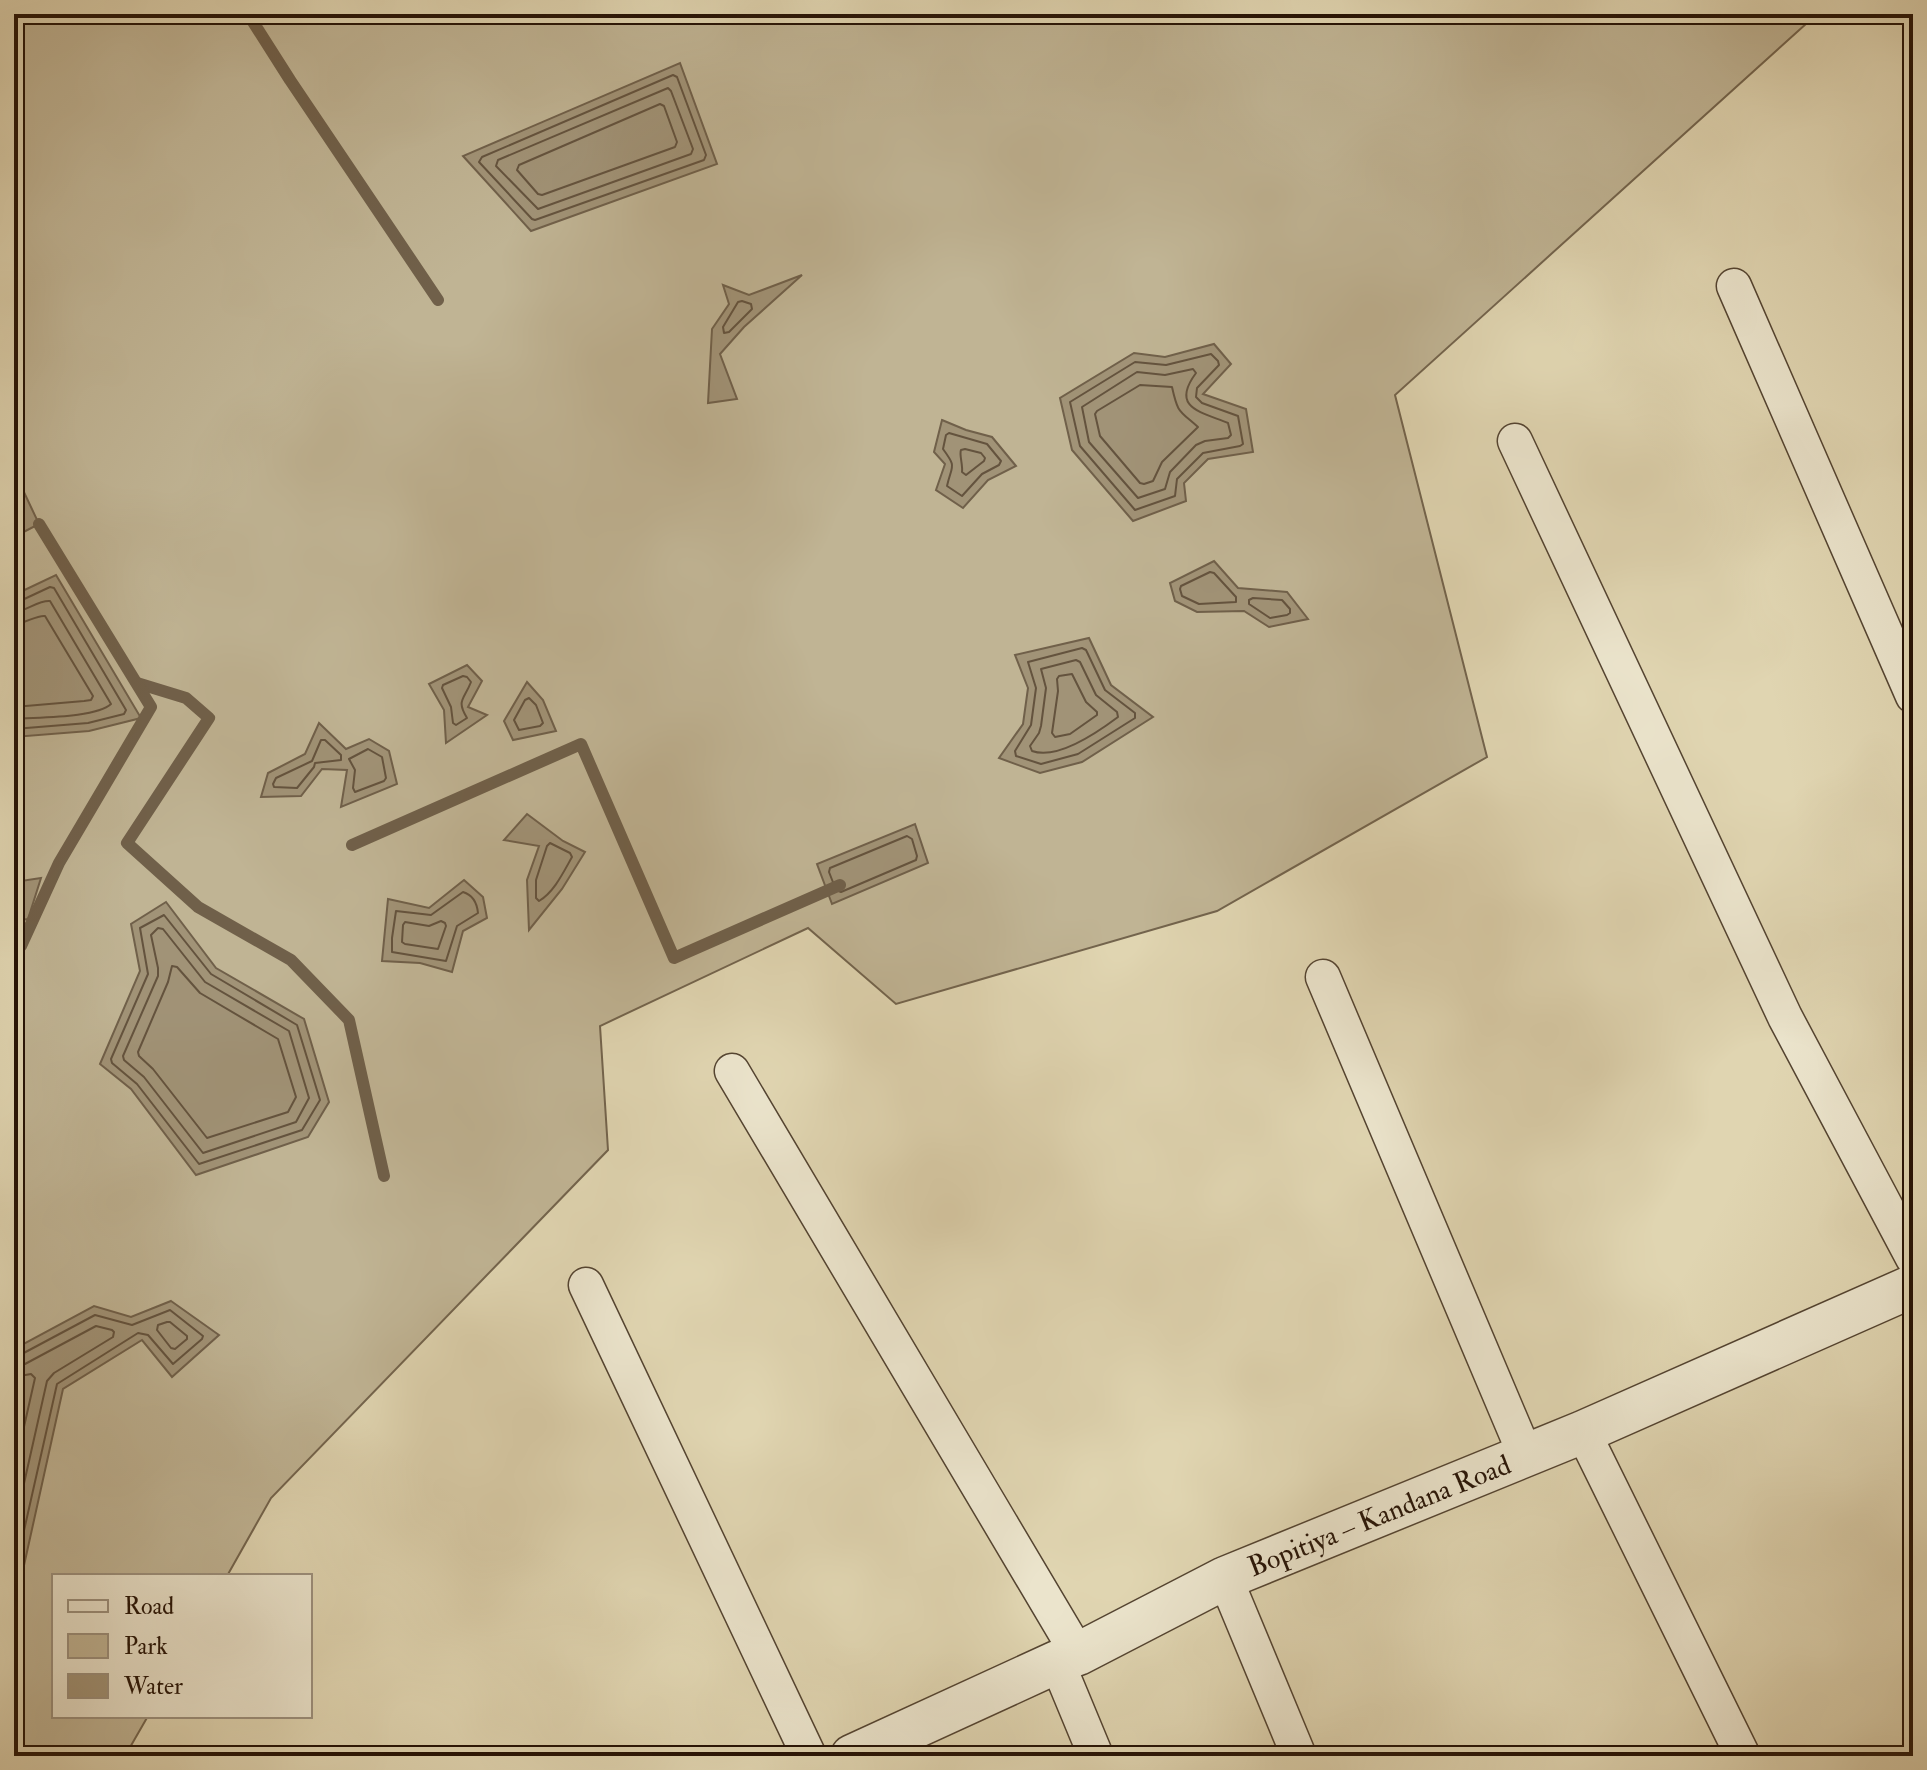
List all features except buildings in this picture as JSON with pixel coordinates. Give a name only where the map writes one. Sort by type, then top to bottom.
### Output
[{"type":"street","points":[[1734,286],[1913,696]]},
{"type":"street","points":[[1515,441],[1785,1017],[1913,1258]]},
{"type":"street","points":[[1323,977],[1525,1454]]},
{"type":"street","points":[[732,1071],[1068,1658],[1096,1756]]},
{"type":"street","points":[[586,1285],[809,1756]]},
{"type":"street","name":"Bopitiya – Kandana Road","points":[[852,1756],[1068,1658],[1225,1578],[1583,1432],[1913,1286]]},
{"type":"street","points":[[1583,1432],[1743,1756]]},
{"type":"street","points":[[1225,1578],[1299,1756]]},
{"type":"green space","points":[[14,14],[1817,14],[1395,395],[1487,757],[1217,911],[896,1004],[808,928],[600,1026],[608,1150],[271,1498],[228,1574],[52,1574],[52,1718],[147,1718],[125,1756],[14,1756]]},
{"type":"water","points":[[680,63],[717,164],[531,231],[463,156]]},
{"type":"water","points":[[802,275],[744,327],[720,354],[737,399],[708,403],[712,329],[729,304],[723,285],[749,295]]},
{"type":"water","points":[[1214,344],[1231,364],[1203,394],[1246,409],[1253,452],[1208,459],[1184,483],[1186,501],[1133,521],[1072,450],[1060,398],[1134,353],[1165,357]]},
{"type":"water","points":[[942,420],[992,437],[1016,466],[988,480],[963,508],[936,490],[945,464],[934,452]]},
{"type":"water","points":[[14,471],[39,524],[14,537]]},
{"type":"water","points":[[1214,561],[1238,588],[1287,592],[1308,619],[1269,627],[1244,611],[1197,612],[1175,601],[1170,583]]},
{"type":"water","points":[[56,575],[141,718],[89,731],[14,737],[14,595]]},
{"type":"water","points":[[1089,638],[1111,685],[1153,717],[1082,762],[1040,773],[999,758],[1023,724],[1028,688],[1015,655]]},
{"type":"water","points":[[467,665],[482,681],[468,707],[487,715],[446,743],[444,710],[429,684]]},
{"type":"water","points":[[527,682],[543,700],[556,731],[513,740],[504,721]]},
{"type":"water","points":[[319,723],[346,749],[369,739],[389,751],[397,784],[341,807],[347,770],[322,769],[301,796],[261,797],[268,773],[305,754]]},
{"type":"water","points":[[527,814],[563,841],[585,852],[562,889],[529,930],[527,880],[539,846],[504,840]]},
{"type":"water","points":[[915,824],[928,863],[832,904],[817,864]]},
{"type":"water","points":[[41,878],[28,919],[14,921],[14,882]]},
{"type":"water","points":[[464,880],[483,897],[487,918],[463,931],[452,972],[420,963],[382,961],[388,899],[429,908]]},
{"type":"water","points":[[166,902],[216,968],[304,1019],[329,1102],[308,1137],[196,1175],[131,1089],[100,1064],[140,971],[131,924]]},
{"type":"water","points":[[171,1301],[219,1335],[172,1377],[142,1340],[63,1389],[17,1597],[14,1598],[14,1349],[94,1306],[131,1317]]},
{"type":"waterway","points":[[248,14],[438,300]]},
{"type":"waterway","points":[[14,952],[21,946],[59,863],[151,707],[39,524]]},
{"type":"waterway","points":[[137,683],[186,698],[209,718],[127,843],[198,907],[291,960],[349,1020],[384,1176]]},
{"type":"waterway","points":[[352,845],[581,744],[674,958],[840,885]]}]
